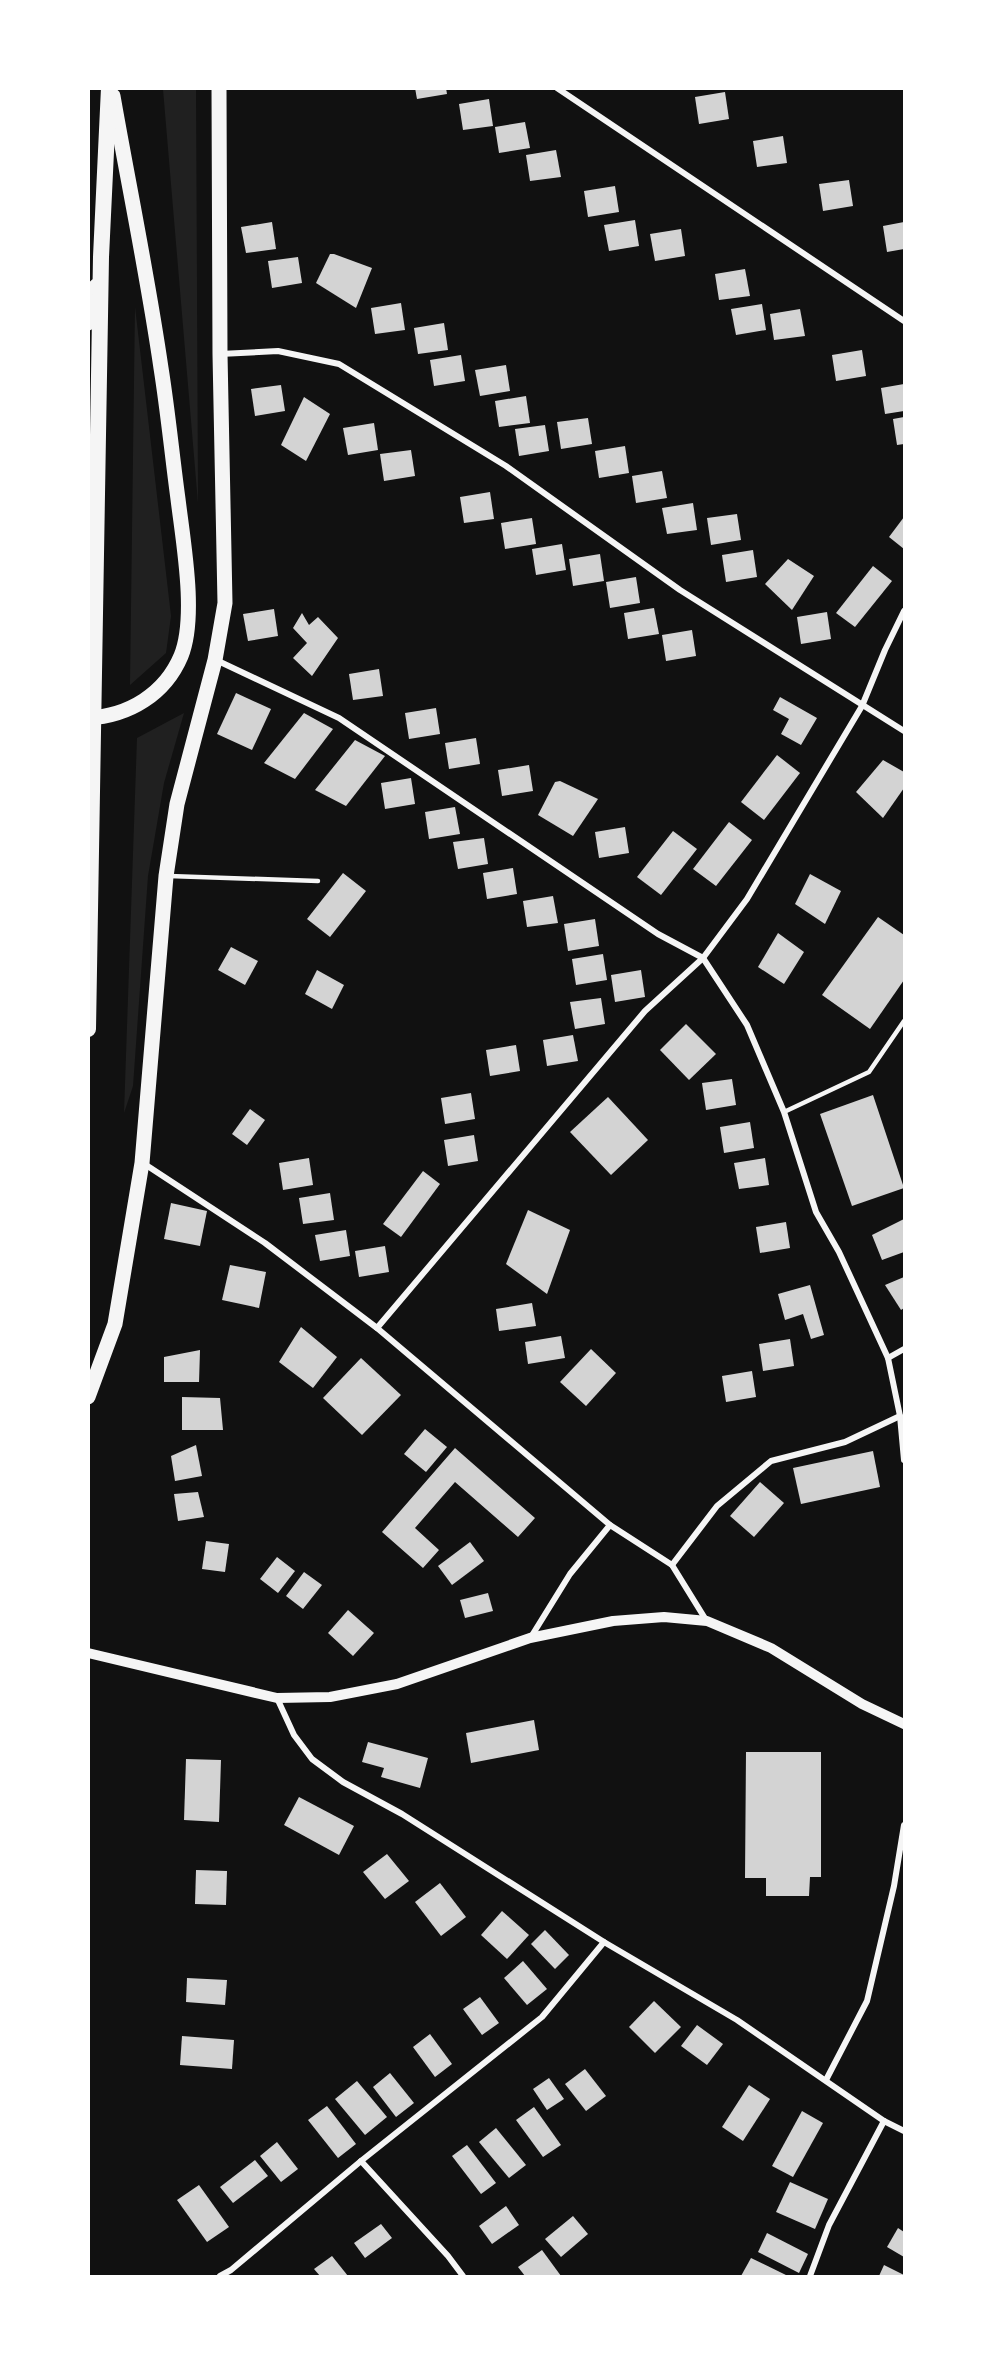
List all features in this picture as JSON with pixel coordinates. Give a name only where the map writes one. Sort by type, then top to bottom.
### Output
[{"type":"highway","points":[[88,1029],[101,257],[110,88]]},
{"type":"main road","points":[[88,718],[125,711],[150,698],[167,680],[181,655],[188,621],[186,567],[161,368],[110,88]]},
{"type":"main road","points":[[88,1397],[115,1324],[142,1163],[166,876],[177,804],[215,660],[225,603],[220,354],[219,88]]},
{"type":"main road","points":[[88,323],[101,257]]},
{"type":"street","points":[[557,88],[904,321]]},
{"type":"street","points":[[220,354],[278,351],[339,364],[506,466],[680,590],[904,731]]},
{"type":"street","points":[[378,1328],[645,1011],[703,958],[747,899],[862,706],[904,611]]},
{"type":"street","points":[[215,660],[339,718],[658,934],[703,958],[747,1025],[784,1112],[816,1212],[839,1252],[888,1358],[900,1416],[904,1460]]},
{"type":"street","points":[[142,1163],[265,1243],[378,1328],[610,1526],[672,1564],[707,1621]]},
{"type":"street","points":[[888,1358],[904,1348]]},
{"type":"street","points":[[672,1564],[717,1506],[771,1461],[845,1442],[900,1416]]},
{"type":"street","points":[[530,1638],[570,1574],[610,1526]]},
{"type":"street","points":[[88,1653],[277,1698],[330,1696],[367,1691],[429,1674],[530,1638],[613,1621],[664,1617],[707,1621],[771,1648],[862,1704],[904,1724]]},
{"type":"street","points":[[277,1698],[294,1735],[312,1759],[343,1782],[402,1814],[604,1942],[737,2020],[884,2121],[904,2131]]},
{"type":"street","points":[[826,2080],[867,2001],[894,1886],[904,1824]]},
{"type":"street","points":[[220,2277],[542,2018],[604,1942]]},
{"type":"street","points":[[810,2277],[829,2225],[884,2121]]},
{"type":"street","points":[[362,2161],[463,2277]]},
{"type":"lane","points":[[166,876],[318,881]]},
{"type":"lane","points":[[784,1112],[868,1072],[904,1021]]},
{"type":"shaded area","points":[[163,89],[196,89],[198,503]]},
{"type":"shaded area","points":[[135,307],[171,616],[166,653],[130,685]]},
{"type":"shaded area","points":[[184,713],[164,783],[148,876],[133,1086],[124,1113],[137,738]]},
{"type":"building","points":[[415,88],[446,88],[447,94],[417,99]]},
{"type":"building","points":[[725,92],[729,119],[699,124],[695,97]]},
{"type":"building","points":[[489,99],[493,126],[463,130],[459,104]]},
{"type":"building","points":[[525,122],[530,148],[499,153],[495,127]]},
{"type":"building","points":[[783,136],[787,163],[757,167],[753,141]]},
{"type":"building","points":[[556,150],[561,177],[530,181],[526,155]]},
{"type":"building","points":[[849,180],[853,206],[823,211],[819,184]]},
{"type":"building","points":[[615,186],[619,212],[588,217],[584,191]]},
{"type":"building","points":[[635,220],[639,246],[609,251],[604,225]]},
{"type":"building","points":[[272,222],[276,249],[246,253],[241,227]]},
{"type":"building","points":[[904,222],[904,249],[887,252],[883,226]]},
{"type":"building","points":[[681,229],[685,256],[655,261],[650,234]]},
{"type":"building","points":[[330,254],[372,268],[356,308],[316,283]]},
{"type":"building","points":[[298,257],[302,283],[272,288],[268,261]]},
{"type":"building","points":[[745,269],[750,296],[719,300],[715,274]]},
{"type":"building","points":[[401,303],[405,330],[375,334],[371,308]]},
{"type":"building","points":[[762,304],[766,330],[736,335],[731,309]]},
{"type":"building","points":[[800,309],[805,336],[774,340],[770,314]]},
{"type":"building","points":[[444,323],[448,350],[418,354],[414,328]]},
{"type":"building","points":[[862,350],[866,376],[836,381],[832,355]]},
{"type":"building","points":[[461,355],[465,381],[434,386],[430,360]]},
{"type":"building","points":[[506,365],[510,391],[480,396],[475,370]]},
{"type":"building","points":[[904,384],[904,411],[885,414],[881,388]]},
{"type":"building","points":[[281,385],[285,411],[255,416],[251,389]]},
{"type":"building","points":[[526,396],[530,423],[499,427],[495,401]]},
{"type":"building","points":[[304,397],[330,414],[306,461],[281,445]]},
{"type":"building","points":[[904,417],[904,444],[897,445],[893,419]]},
{"type":"building","points":[[588,418],[592,444],[561,449],[557,422]]},
{"type":"building","points":[[374,423],[378,450],[348,455],[343,428]]},
{"type":"building","points":[[545,425],[549,451],[519,456],[515,429]]},
{"type":"building","points":[[625,446],[629,473],[599,478],[595,451]]},
{"type":"building","points":[[411,450],[415,476],[384,481],[380,454]]},
{"type":"building","points":[[662,471],[667,498],[636,503],[632,476]]},
{"type":"building","points":[[490,492],[494,519],[464,523],[460,497]]},
{"type":"building","points":[[693,503],[697,530],[667,534],[662,508]]},
{"type":"building","points":[[737,514],[741,540],[711,545],[707,518]]},
{"type":"building","points":[[904,517],[904,549],[889,537]]},
{"type":"building","points":[[532,518],[536,544],[505,549],[501,523]]},
{"type":"building","points":[[562,544],[566,570],[536,575],[532,549]]},
{"type":"building","points":[[753,550],[757,577],[726,582],[722,555]]},
{"type":"building","points":[[600,554],[604,581],[573,586],[569,559]]},
{"type":"building","points":[[788,559],[814,576],[792,610],[765,584]]},
{"type":"building","points":[[873,566],[892,581],[855,627],[836,613]]},
{"type":"building","points":[[636,577],[640,603],[610,608],[606,582]]},
{"type":"building","points":[[654,608],[659,634],[628,639],[624,613]]},
{"type":"building","points":[[274,609],[278,636],[248,641],[243,614]]},
{"type":"building","points":[[827,612],[831,639],[801,644],[797,617]]},
{"type":"building","points":[[302,613],[309,625],[318,617],[338,638],[312,676],[293,658],[307,643],[293,628]]},
{"type":"building","points":[[692,630],[696,656],[666,661],[662,635]]},
{"type":"building","points":[[379,669],[383,696],[353,700],[349,674]]},
{"type":"building","points":[[236,693],[271,709],[252,750],[217,734]]},
{"type":"building","points":[[780,697],[817,718],[801,745],[781,734],[789,719],[773,710]]},
{"type":"building","points":[[436,708],[440,734],[409,739],[405,713]]},
{"type":"building","points":[[304,713],[333,729],[295,779],[264,763]]},
{"type":"building","points":[[476,738],[480,764],[449,769],[445,743]]},
{"type":"building","points":[[355,740],[385,756],[346,806],[315,790]]},
{"type":"building","points":[[777,755],[800,773],[764,820],[741,802]]},
{"type":"building","points":[[883,760],[904,772],[904,788],[883,818],[856,792]]},
{"type":"building","points":[[529,765],[533,791],[502,796],[498,770]]},
{"type":"building","points":[[411,778],[415,804],[385,809],[381,783]]},
{"type":"building","points":[[560,781],[598,799],[573,836],[538,815],[555,782]]},
{"type":"building","points":[[455,807],[460,834],[429,839],[425,812]]},
{"type":"building","points":[[729,822],[752,840],[716,886],[693,869]]},
{"type":"building","points":[[625,827],[629,853],[599,858],[595,832]]},
{"type":"building","points":[[673,831],[697,849],[661,895],[637,877]]},
{"type":"building","points":[[484,838],[488,864],[458,869],[453,842]]},
{"type":"building","points":[[513,868],[517,894],[487,899],[483,873]]},
{"type":"building","points":[[343,873],[366,891],[330,937],[307,919]]},
{"type":"building","points":[[810,874],[841,891],[825,924],[795,904]]},
{"type":"building","points":[[553,896],[558,923],[527,927],[523,901]]},
{"type":"building","points":[[878,917],[904,935],[904,980],[870,1029],[822,995]]},
{"type":"building","points":[[595,919],[599,946],[568,951],[564,924]]},
{"type":"building","points":[[778,933],[804,952],[784,984],[758,967]]},
{"type":"building","points":[[231,947],[258,961],[245,985],[218,970]]},
{"type":"building","points":[[603,954],[607,980],[576,985],[572,959]]},
{"type":"building","points":[[317,970],[344,985],[332,1009],[305,994]]},
{"type":"building","points":[[641,970],[645,997],[615,1002],[611,975]]},
{"type":"building","points":[[601,998],[605,1024],[575,1029],[570,1002]]},
{"type":"building","points":[[686,1024],[716,1054],[689,1080],[660,1050]]},
{"type":"building","points":[[573,1035],[578,1061],[547,1066],[543,1040]]},
{"type":"building","points":[[516,1045],[520,1071],[490,1076],[486,1050]]},
{"type":"building","points":[[732,1079],[736,1105],[706,1110],[702,1083]]},
{"type":"building","points":[[471,1093],[475,1119],[445,1124],[441,1098]]},
{"type":"building","points":[[873,1095],[904,1188],[852,1206],[820,1114]]},
{"type":"building","points":[[608,1097],[648,1140],[611,1175],[570,1132]]},
{"type":"building","points":[[250,1109],[265,1120],[247,1145],[232,1134]]},
{"type":"building","points":[[750,1122],[754,1148],[724,1153],[720,1127]]},
{"type":"building","points":[[474,1135],[478,1161],[448,1166],[444,1140]]},
{"type":"building","points":[[309,1158],[313,1185],[283,1190],[279,1163]]},
{"type":"building","points":[[765,1158],[769,1185],[739,1189],[734,1163]]},
{"type":"building","points":[[423,1171],[440,1184],[401,1237],[383,1224]]},
{"type":"building","points":[[330,1193],[334,1220],[303,1224],[299,1198]]},
{"type":"building","points":[[171,1203],[207,1211],[200,1246],[164,1239]]},
{"type":"building","points":[[528,1210],[570,1230],[547,1294],[506,1264]]},
{"type":"building","points":[[904,1219],[904,1252],[882,1260],[872,1235]]},
{"type":"building","points":[[786,1222],[790,1248],[760,1253],[756,1227]]},
{"type":"building","points":[[346,1230],[350,1256],[320,1261],[315,1235]]},
{"type":"building","points":[[385,1246],[389,1272],[359,1277],[355,1251]]},
{"type":"building","points":[[230,1265],[266,1272],[259,1308],[222,1300]]},
{"type":"building","points":[[904,1277],[904,1308],[901,1310],[885,1285]]},
{"type":"building","points":[[810,1285],[824,1335],[811,1339],[803,1314],[785,1320],[778,1294]]},
{"type":"building","points":[[532,1303],[536,1326],[499,1331],[496,1309]]},
{"type":"building","points":[[301,1327],[337,1357],[313,1388],[279,1362]]},
{"type":"building","points":[[561,1336],[565,1358],[528,1364],[525,1342]]},
{"type":"building","points":[[790,1339],[794,1366],[763,1371],[759,1344]]},
{"type":"building","points":[[591,1349],[616,1373],[586,1406],[560,1382]]},
{"type":"building","points":[[200,1350],[199,1382],[164,1382],[164,1357]]},
{"type":"building","points":[[361,1358],[401,1395],[362,1435],[323,1398]]},
{"type":"building","points":[[752,1371],[756,1397],[726,1402],[722,1376]]},
{"type":"building","points":[[182,1397],[220,1398],[223,1430],[182,1430]]},
{"type":"building","points":[[425,1429],[447,1447],[426,1472],[404,1454]]},
{"type":"building","points":[[196,1445],[202,1476],[175,1481],[171,1456]]},
{"type":"building","points":[[455,1448],[535,1518],[518,1537],[455,1482],[415,1528],[439,1550],[423,1568],[382,1532]]},
{"type":"building","points":[[873,1451],[880,1487],[801,1504],[793,1468]]},
{"type":"building","points":[[760,1482],[784,1503],[754,1537],[730,1516]]},
{"type":"building","points":[[198,1492],[204,1517],[178,1521],[174,1494]]},
{"type":"building","points":[[206,1541],[229,1544],[225,1572],[202,1569]]},
{"type":"building","points":[[470,1542],[484,1561],[452,1585],[438,1566]]},
{"type":"building","points":[[277,1557],[295,1571],[278,1593],[260,1579]]},
{"type":"building","points":[[304,1572],[322,1585],[303,1609],[286,1596]]},
{"type":"building","points":[[488,1593],[493,1611],[465,1618],[460,1600]]},
{"type":"building","points":[[348,1610],[374,1633],[353,1656],[328,1633]]},
{"type":"building","points":[[534,1720],[539,1750],[471,1763],[466,1733]]},
{"type":"building","points":[[368,1742],[428,1758],[420,1788],[381,1777],[384,1768],[362,1762]]},
{"type":"building","points":[[746,1752],[821,1752],[821,1877],[810,1877],[809,1896],[766,1896],[766,1878],[745,1878]]},
{"type":"building","points":[[186,1759],[221,1760],[219,1822],[184,1820]]},
{"type":"building","points":[[299,1797],[354,1826],[339,1855],[284,1825]]},
{"type":"building","points":[[387,1854],[409,1881],[385,1899],[363,1872]]},
{"type":"building","points":[[196,1870],[227,1871],[226,1905],[195,1904]]},
{"type":"building","points":[[440,1883],[466,1917],[441,1936],[415,1902]]},
{"type":"building","points":[[502,1911],[529,1935],[507,1959],[481,1935]]},
{"type":"building","points":[[545,1930],[569,1955],[555,1969],[531,1944]]},
{"type":"building","points":[[523,1961],[547,1989],[527,2005],[504,1978]]},
{"type":"building","points":[[187,1978],[227,1980],[225,2005],[186,2002]]},
{"type":"building","points":[[480,1997],[499,2023],[482,2035],[463,2009]]},
{"type":"building","points":[[654,2001],[681,2027],[655,2053],[629,2027]]},
{"type":"building","points":[[697,2025],[723,2044],[707,2065],[681,2046]]},
{"type":"building","points":[[430,2034],[452,2064],[435,2077],[413,2047]]},
{"type":"building","points":[[182,2036],[234,2040],[232,2069],[180,2065]]},
{"type":"building","points":[[585,2069],[606,2096],[586,2111],[565,2084]]},
{"type":"building","points":[[390,2073],[414,2103],[396,2117],[373,2087]]},
{"type":"building","points":[[549,2078],[564,2099],[547,2110],[533,2089]]},
{"type":"building","points":[[357,2081],[387,2117],[365,2135],[335,2099]]},
{"type":"building","points":[[749,2085],[770,2099],[743,2141],[722,2127]]},
{"type":"building","points":[[327,2106],[356,2144],[338,2158],[308,2120]]},
{"type":"building","points":[[534,2107],[561,2145],[543,2157],[516,2120]]},
{"type":"building","points":[[802,2111],[823,2123],[793,2177],[772,2166]]},
{"type":"building","points":[[496,2128],[526,2165],[509,2178],[479,2142]]},
{"type":"building","points":[[277,2142],[298,2169],[281,2182],[260,2156]]},
{"type":"building","points":[[467,2145],[496,2183],[481,2194],[452,2156]]},
{"type":"building","points":[[255,2160],[268,2176],[233,2203],[220,2187]]},
{"type":"building","points":[[790,2182],[828,2199],[815,2229],[776,2212]]},
{"type":"building","points":[[199,2185],[229,2227],[207,2242],[177,2200]]},
{"type":"building","points":[[506,2206],[519,2225],[492,2244],[479,2226]]},
{"type":"building","points":[[573,2216],[588,2234],[561,2257],[545,2239]]},
{"type":"building","points":[[381,2224],[392,2238],[365,2258],[354,2243]]},
{"type":"building","points":[[898,2228],[904,2232],[904,2257],[887,2247]]},
{"type":"building","points":[[767,2233],[808,2254],[799,2273],[758,2252]]},
{"type":"building","points":[[542,2250],[561,2276],[525,2276],[518,2267]]},
{"type":"building","points":[[332,2256],[348,2276],[320,2276],[314,2269]]},
{"type":"building","points":[[751,2258],[788,2276],[741,2276]]},
{"type":"building","points":[[884,2265],[904,2275],[904,2276],[879,2276]]}]
